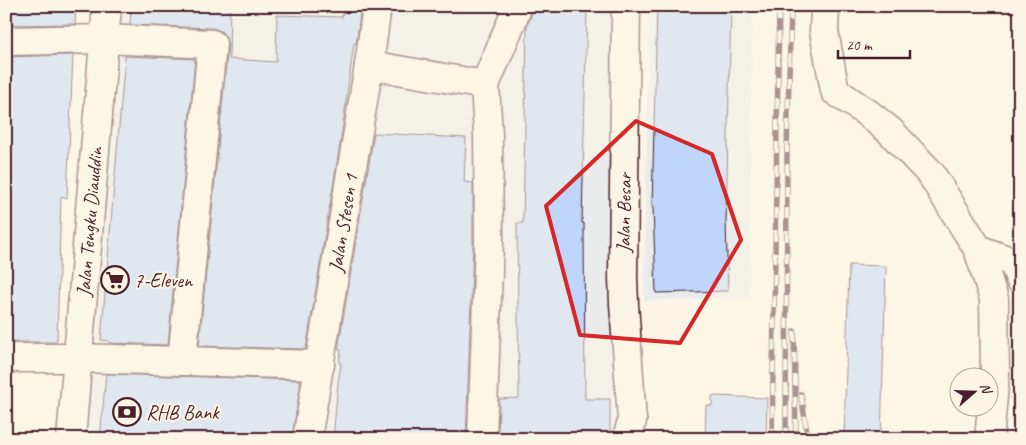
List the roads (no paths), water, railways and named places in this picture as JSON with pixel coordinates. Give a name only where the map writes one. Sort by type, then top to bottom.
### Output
[{"type":"street","name":"Jalan Tengku Diauddin","points":[[71,439],[107,6]]},
{"type":"street","name":"Jalan Stesen 1","points":[[307,439],[377,6]]},
{"type":"street","points":[[482,439],[489,242],[488,134],[485,85],[516,12],[516,6]]},
{"type":"street","name":"Jalan Besar","points":[[626,6],[623,277],[630,433]]},
{"type":"street","points":[[826,6],[824,31],[835,90],[890,131],[931,174],[978,249],[994,299],[995,374],[989,439]]},
{"type":"street","points":[[6,41],[104,39],[212,44],[182,361]]},
{"type":"street","points":[[368,65],[485,85]]},
{"type":"street","points":[[978,249],[1013,262],[1020,279]]},
{"type":"street","points":[[6,358],[77,358],[320,365]]},
{"type":"railway","points":[[772,439],[779,6]]},
{"type":"railway","points":[[786,439],[787,149],[791,6]]},
{"type":"railway","points":[[794,331],[796,439]]},
{"type":"railway","points":[[801,394],[808,439]]},
{"type":"place","name":"7-Eleven","points":[[115,280]]},
{"type":"place","name":"RHB Bank","points":[[127,412]]}]
